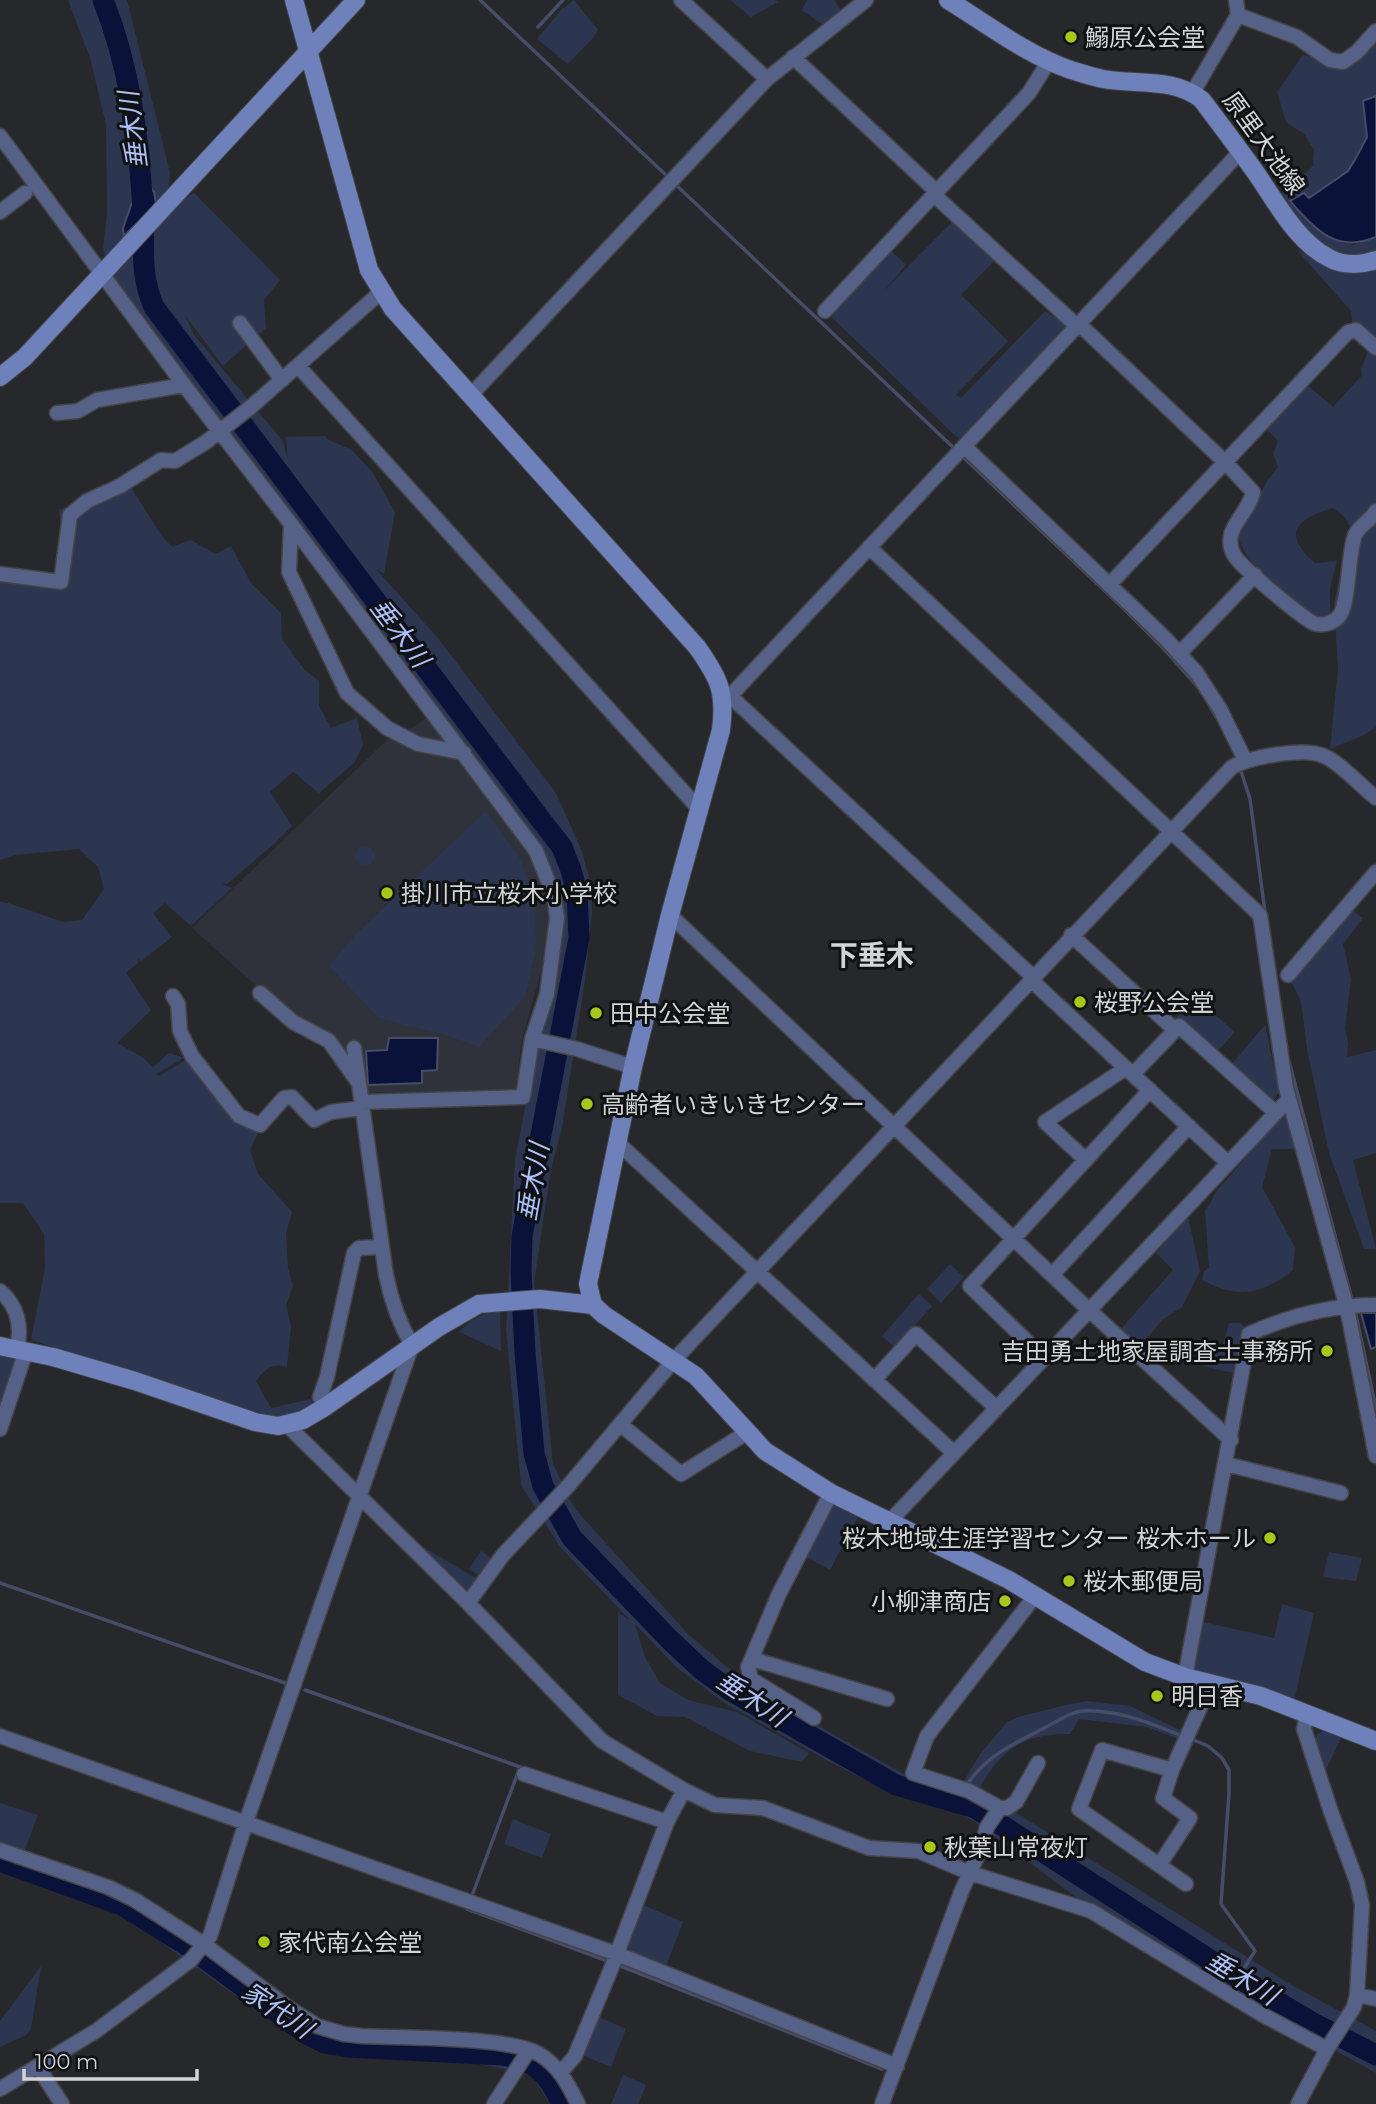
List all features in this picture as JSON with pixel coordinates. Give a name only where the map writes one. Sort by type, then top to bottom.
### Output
[{"type":"street","points":[[294,0],[369,270],[393,309],[697,647],[715,672],[727,699],[1031,977],[1228,1163]]},
{"type":"street","points":[[0,377],[26,358],[356,0]]},
{"type":"street","points":[[681,0],[767,79]]},
{"type":"street","points":[[470,396],[767,79],[866,0]]},
{"type":"street","name":"原里大池線","points":[[948,0],[1049,61],[1102,79],[1171,85],[1193,92],[1202,100],[1291,222],[1314,249],[1331,260],[1346,264],[1376,260]]},
{"type":"street","points":[[1193,92],[1237,7],[1297,37],[1330,60],[1343,62],[1357,52],[1376,31]]},
{"type":"street","points":[[793,57],[1226,463],[1253,492],[1252,501],[1233,525],[1230,538],[1234,556],[1300,616],[1315,624],[1329,624],[1340,615],[1356,532],[1376,511]]},
{"type":"street","points":[[825,311],[1028,93],[1049,61]]},
{"type":"street","points":[[0,136],[184,385],[224,428],[291,524],[536,850],[554,896],[556,918],[547,994],[523,1097],[362,1105],[331,1112],[314,1120],[292,1097],[284,1098],[260,1125],[239,1116],[192,1056],[180,1031],[178,1004],[173,996]]},
{"type":"street","points":[[1241,151],[727,699],[633,1067],[588,1284],[593,1305],[604,1315],[674,1360],[708,1387],[747,1433],[778,1461],[831,1493],[1009,1580],[1145,1662],[1211,1684],[1261,1696],[1376,1741]]},
{"type":"street","points":[[0,212],[25,193]]},
{"type":"street","points":[[0,574],[61,582],[70,515],[87,501],[120,486],[162,460],[175,461],[206,442],[252,406],[381,292]]},
{"type":"street","points":[[240,323],[282,380]]},
{"type":"street","points":[[1109,584],[1348,332],[1356,330],[1376,348]]},
{"type":"street","points":[[298,366],[699,810]]},
{"type":"street","points":[[57,413],[78,411],[97,400],[184,385]]},
{"type":"street","points":[[964,446],[1109,584],[1196,672],[1220,709],[1245,760]]},
{"type":"street","points":[[291,524],[289,572],[347,693],[387,728],[418,744],[464,753]]},
{"type":"street","points":[[869,547],[1260,915],[1289,1099],[1358,1307],[1376,1456]]},
{"type":"street","points":[[1179,654],[1255,575]]},
{"type":"street","points":[[468,1603],[503,1555],[569,1485],[674,1360],[756,1270],[1231,767],[1245,760],[1309,752],[1325,756],[1376,798]]},
{"type":"street","points":[[1288,975],[1376,872]]},
{"type":"street","points":[[670,915],[1089,1310],[1231,1440]]},
{"type":"street","points":[[1071,934],[1175,1030]]},
{"type":"street","points":[[260,993],[293,1022],[329,1041],[359,1084]]},
{"type":"street","points":[[1086,1160],[1045,1122],[1129,1071],[1179,1026],[1275,1112]]},
{"type":"street","points":[[537,1040],[577,1049],[633,1067]]},
{"type":"street","points":[[0,2089],[96,2031],[199,1952],[210,1936],[246,1822],[412,1345],[402,1328],[391,1298],[381,1247],[354,1048]]},
{"type":"street","points":[[1044,1358],[970,1286],[1150,1090]]},
{"type":"street","points":[[890,1521],[1289,1099]]},
{"type":"street","points":[[1052,1275],[1189,1126]]},
{"type":"street","points":[[618,1143],[954,1453]]},
{"type":"street","points":[[325,1407],[320,1397],[327,1377],[354,1253],[359,1248],[381,1247]]},
{"type":"street","points":[[0,1291],[12,1304],[18,1320],[0,1429]]},
{"type":"street","points":[[14,1348],[135,1381],[255,1422],[287,1425],[303,1420],[325,1407],[471,1307],[502,1300],[540,1299],[593,1305]]},
{"type":"street","points":[[1185,1676],[1249,1334],[1279,1320],[1317,1311],[1358,1307]]},
{"type":"street","points":[[874,1380],[916,1334],[996,1408]]},
{"type":"street","points":[[620,1424],[681,1474],[747,1433]]},
{"type":"street","points":[[287,1425],[468,1603],[603,1741],[684,1790],[715,1805],[763,1808],[869,1848],[918,1851],[970,1872],[1090,1911],[1261,2014],[1329,2045]]},
{"type":"street","points":[[1226,1464],[1341,1493]]},
{"type":"street","points":[[814,1718],[751,1679],[748,1667],[779,1594],[831,1493]]},
{"type":"street","points":[[1035,1595],[927,1736],[913,1773],[969,1791],[1000,1808],[1007,1808],[1016,1802],[1038,1763]]},
{"type":"street","points":[[752,1658],[887,1699]]},
{"type":"street","points":[[1160,1864],[1190,1818],[1163,1798],[1172,1770],[1211,1684]]},
{"type":"street","points":[[1298,2104],[1329,2045],[1354,2007],[1362,1905],[1357,1882],[1304,1729],[1307,1713]]},
{"type":"street","points":[[0,1736],[246,1822],[897,2066]]},
{"type":"street","points":[[1172,1770],[1102,1750],[1079,1809],[1186,1884]]},
{"type":"street","points":[[524,1774],[667,1822]]},
{"type":"street","points":[[561,2072],[575,2056],[667,1822],[684,1790]]},
{"type":"street","points":[[882,2104],[987,1827],[1000,1808]]},
{"type":"street","points":[[0,1850],[123,1894],[153,1910],[199,1952],[317,2026],[362,2036],[482,2042],[527,2052],[547,2059],[561,2072],[578,2104]]},
{"type":"street","points":[[1357,1995],[1376,1999]]},
{"type":"street","points":[[494,2104],[527,2052]]},
{"type":"street","points":[[38,2067],[62,2104]]},
{"type":"shaded area","points":[[68,0],[127,0],[170,173],[166,214],[172,206],[194,193],[280,280],[264,300],[266,328],[223,366],[185,315],[194,335],[283,441],[288,460],[286,437],[325,436],[352,450],[373,473],[395,512],[384,574],[375,568],[437,637],[556,793],[581,849],[591,884],[592,911],[585,980],[562,1128],[551,1169],[534,1283],[553,1464],[575,1509],[688,1634],[726,1666],[834,1735],[906,1775],[960,1788],[980,1754],[1007,1722],[1087,1701],[1130,1706],[1182,1731],[1178,1739],[1147,1727],[1079,1719],[1070,1734],[1040,1737],[1016,1746],[997,1763],[980,1788],[972,1788],[1290,1984],[1376,2031],[1376,2073],[1243,1999],[1089,1907],[974,1821],[949,1809],[891,1792],[830,1762],[726,1704],[676,1667],[635,1624],[645,1657],[660,1683],[688,1700],[737,1712],[809,1753],[802,1762],[750,1751],[685,1717],[657,1716],[618,1695],[618,1613],[630,1620],[560,1547],[521,1485],[506,1330],[515,1160],[535,1055],[552,998],[564,929],[541,860],[113,281],[103,250],[107,212],[106,124],[90,58]]},
{"type":"shaded area","points":[[574,0],[598,30],[568,64],[537,39],[562,9]]},
{"type":"shaded area","points":[[730,0],[774,0],[778,2],[751,17]]},
{"type":"shaded area","points":[[807,0],[834,0],[841,11],[823,25],[802,10]]},
{"type":"shaded area","points":[[1376,25],[1376,107],[1363,145],[1348,171],[1309,199],[1335,240],[1353,245],[1376,236],[1376,259],[1332,260],[1272,195],[1287,191],[1313,166],[1314,150],[1304,134],[1286,122],[1277,92],[1303,55],[1343,64]]},
{"type":"shaded area","points":[[1376,96],[1376,237],[1362,241],[1338,240],[1327,236],[1308,221],[1290,201],[1304,193],[1309,198],[1348,171],[1367,137],[1363,101]]},
{"type":"shaded area","points":[[132,154],[138,154],[140,178],[154,192],[156,203],[124,236],[123,228],[134,197]]},
{"type":"shaded area","points":[[957,217],[996,259],[961,295],[1008,341],[956,395],[961,398],[1045,311],[1067,325],[959,439],[825,311],[888,248],[906,265],[883,292]]},
{"type":"shaded area","points":[[1295,248],[1315,260],[1376,268],[1376,727],[1330,749],[1338,668],[1334,603],[1351,529],[1345,517],[1333,508],[1310,517],[1297,528],[1298,543],[1315,563],[1337,561],[1330,588],[1330,617],[1317,619],[1256,566],[1245,552],[1238,535],[1267,481],[1278,467],[1273,454],[1278,441],[1266,428],[1305,383],[1333,407],[1362,375],[1361,369],[1369,349],[1353,334],[1351,311]]},
{"type":"shaded area","points":[[132,489],[172,547],[191,540],[215,554],[231,546],[251,583],[281,613],[282,639],[304,669],[319,681],[319,706],[331,728],[357,718],[363,745],[354,763],[319,793],[293,772],[270,792],[292,826],[227,884],[221,883],[232,888],[191,926],[165,903],[153,913],[172,937],[140,962],[138,957],[138,963],[126,973],[151,1010],[117,1043],[142,1057],[153,1067],[169,1053],[184,1058],[156,1074],[159,1076],[192,1056],[260,1129],[250,1150],[258,1174],[292,1212],[286,1233],[288,1268],[293,1286],[286,1305],[291,1326],[287,1367],[269,1368],[256,1381],[271,1408],[311,1399],[312,1404],[302,1412],[274,1421],[180,1387],[31,1340],[45,1268],[44,1234],[23,1203],[0,1203],[0,902],[63,922],[82,920],[104,889],[98,867],[79,849],[16,855],[0,860],[0,572],[67,575],[59,510],[107,492]]},
{"type":"shaded area","name":"掛川市立桜木小学校","points":[[431,715],[534,861],[550,908],[548,945],[521,1044],[516,1090],[360,1093],[361,1046],[342,1048],[296,1022],[192,928],[395,732],[401,735]]},
{"type":"shaded area","points":[[486,811],[519,857],[535,897],[536,948],[525,997],[479,1047],[443,1034],[378,1017],[329,966],[354,936]]},
{"type":"shaded area","points":[[365,846],[372,849],[375,856],[372,863],[365,866],[358,863],[355,856],[358,849]]},
{"type":"shaded area","points":[[1353,911],[1363,918],[1343,944],[1351,979],[1345,1028],[1347,1057],[1376,1050],[1376,1153],[1353,1160],[1376,1249],[1364,1249],[1329,1153],[1307,1049],[1301,1001],[1288,975],[1327,929]]},
{"type":"shaded area","points":[[1194,997],[1235,1032],[1217,1052],[1176,1017]]},
{"type":"shaded area","points":[[1265,1025],[1279,1092],[1274,1100],[1231,1065]]},
{"type":"shaded area","points":[[389,1038],[438,1038],[437,1070],[422,1071],[422,1083],[368,1085],[366,1051],[387,1050]]},
{"type":"shaded area","points":[[1286,1107],[1298,1149],[1272,1149],[1262,1187],[1295,1247],[1293,1270],[1270,1285],[1249,1292],[1215,1286],[1202,1280],[1204,1271],[1209,1268],[1205,1210],[1219,1188]]},
{"type":"shaded area","points":[[1188,1217],[1200,1271],[1182,1307],[1162,1320],[1140,1347],[1121,1329],[1173,1270],[1156,1253]]},
{"type":"shaded area","points":[[950,1264],[964,1277],[941,1303],[927,1289]]},
{"type":"shaded area","points":[[919,1294],[932,1306],[895,1348],[882,1336]]},
{"type":"shaded area","points":[[500,1311],[501,1351],[459,1332],[477,1317]]},
{"type":"shaded area","points":[[1361,1313],[1376,1313],[1376,1347],[1371,1349]]},
{"type":"shaded area","points":[[1229,1323],[1240,1323],[1244,1327],[1233,1373],[1203,1366],[1207,1347],[1221,1351]]},
{"type":"shaded area","points":[[0,1354],[18,1357],[0,1407]]},
{"type":"shaded area","points":[[832,1504],[858,1517],[830,1570],[805,1556]]},
{"type":"shaded area","points":[[415,1542],[479,1580],[469,1592]]},
{"type":"shaded area","points":[[481,1551],[492,1558],[480,1576],[469,1569]]},
{"type":"shaded area","points":[[1329,1552],[1362,1558],[1356,1581],[1323,1577]]},
{"type":"shaded area","points":[[1282,1604],[1314,1613],[1294,1701],[1195,1671],[1193,1657],[1199,1621],[1274,1638]]},
{"type":"shaded area","points":[[1327,1729],[1342,1736],[1325,1772],[1314,1743],[1317,1734]]},
{"type":"shaded area","points":[[0,1803],[38,1815],[24,1852],[0,1844]]},
{"type":"shaded area","points":[[513,1819],[551,1834],[542,1858],[504,1844]]},
{"type":"shaded area","points":[[0,1853],[131,1901],[327,2033],[508,2050],[536,2058],[577,2104],[550,2104],[532,2076],[500,2068],[462,2061],[337,2056],[298,2040],[148,1933],[108,1909],[0,1870]]},
{"type":"shaded area","points":[[643,1905],[683,1922],[665,1969],[623,1954]]},
{"type":"shaded area","points":[[41,1966],[31,2029],[26,2035],[0,2047],[0,2021]]},
{"type":"shaded area","points":[[599,2017],[626,2029],[611,2067],[582,2055]]},
{"type":"shaded area","points":[[623,2075],[646,2085],[638,2104],[611,2104]]},
{"type":"waterway","name":"垂木川","points":[[103,0],[120,51],[132,104],[143,212],[144,271],[154,307],[562,847],[571,870],[577,892],[579,938],[527,1208],[522,1237],[521,1272],[534,1453],[543,1486],[572,1538],[669,1639],[702,1670],[731,1691],[896,1785],[975,1808],[1238,1978],[1313,2023],[1376,2055]]},
{"type":"waterway","points":[[480,0],[668,177]]},
{"type":"waterway","points":[[538,27],[563,0]]},
{"type":"waterway","points":[[674,183],[955,449]]},
{"type":"waterway","points":[[961,455],[1125,610],[1198,687]]},
{"type":"waterway","points":[[1204,696],[1216,717]]},
{"type":"waterway","points":[[1240,768],[1250,799],[1265,912]]},
{"type":"waterway","points":[[1289,1061],[1352,1300]]},
{"type":"waterway","points":[[1355,1311],[1376,1408]]},
{"type":"waterway","points":[[0,1583],[285,1683]]},
{"type":"waterway","points":[[305,1690],[520,1767],[473,1893]]},
{"type":"waterway","points":[[966,1786],[983,1765],[1003,1750],[1064,1717],[1082,1711],[1121,1715],[1182,1736]]},
{"type":"waterway","points":[[1189,1738],[1208,1746],[1222,1758],[1229,1770],[1221,1904],[1255,1951],[1238,1978]]},
{"type":"waterway","points":[[955,1802],[962,1792]]},
{"type":"waterway","name":"家代川","points":[[0,1861],[122,1905],[191,1948],[305,2033],[325,2043],[347,2047],[502,2055],[514,2058],[540,2070],[552,2084],[562,2104]]},
{"type":"waterway","points":[[468,1907],[467,1909],[610,1962]]},
{"type":"waterway","points":[[618,1965],[882,2069]]},
{"type":"place","name":"鰯原公会堂","points":[[1071,37]]},
{"type":"place","name":"掛川市立桜木小学校","points":[[387,893]]},
{"type":"place","name":"桜野公会堂","points":[[1080,1002]]},
{"type":"place","name":"田中公会堂","points":[[596,1013]]},
{"type":"place","name":"高齢者いきいきセンター","points":[[587,1104]]},
{"type":"place","name":"吉田勇土地家屋調査士事務所","points":[[1327,1351]]},
{"type":"place","name":"桜木地域生涯学習センター 桜木ホール","points":[[1270,1538]]},
{"type":"place","name":"桜木郵便局","points":[[1069,1581]]},
{"type":"place","name":"小柳津商店","points":[[1005,1601]]},
{"type":"place","name":"明日香","points":[[1157,1696]]},
{"type":"place","name":"秋葉山常夜灯","points":[[930,1847]]},
{"type":"place","name":"家代南公会堂","points":[[264,1942]]},
{"type":"district","name":"下垂木","points":[[872,955]]}]
